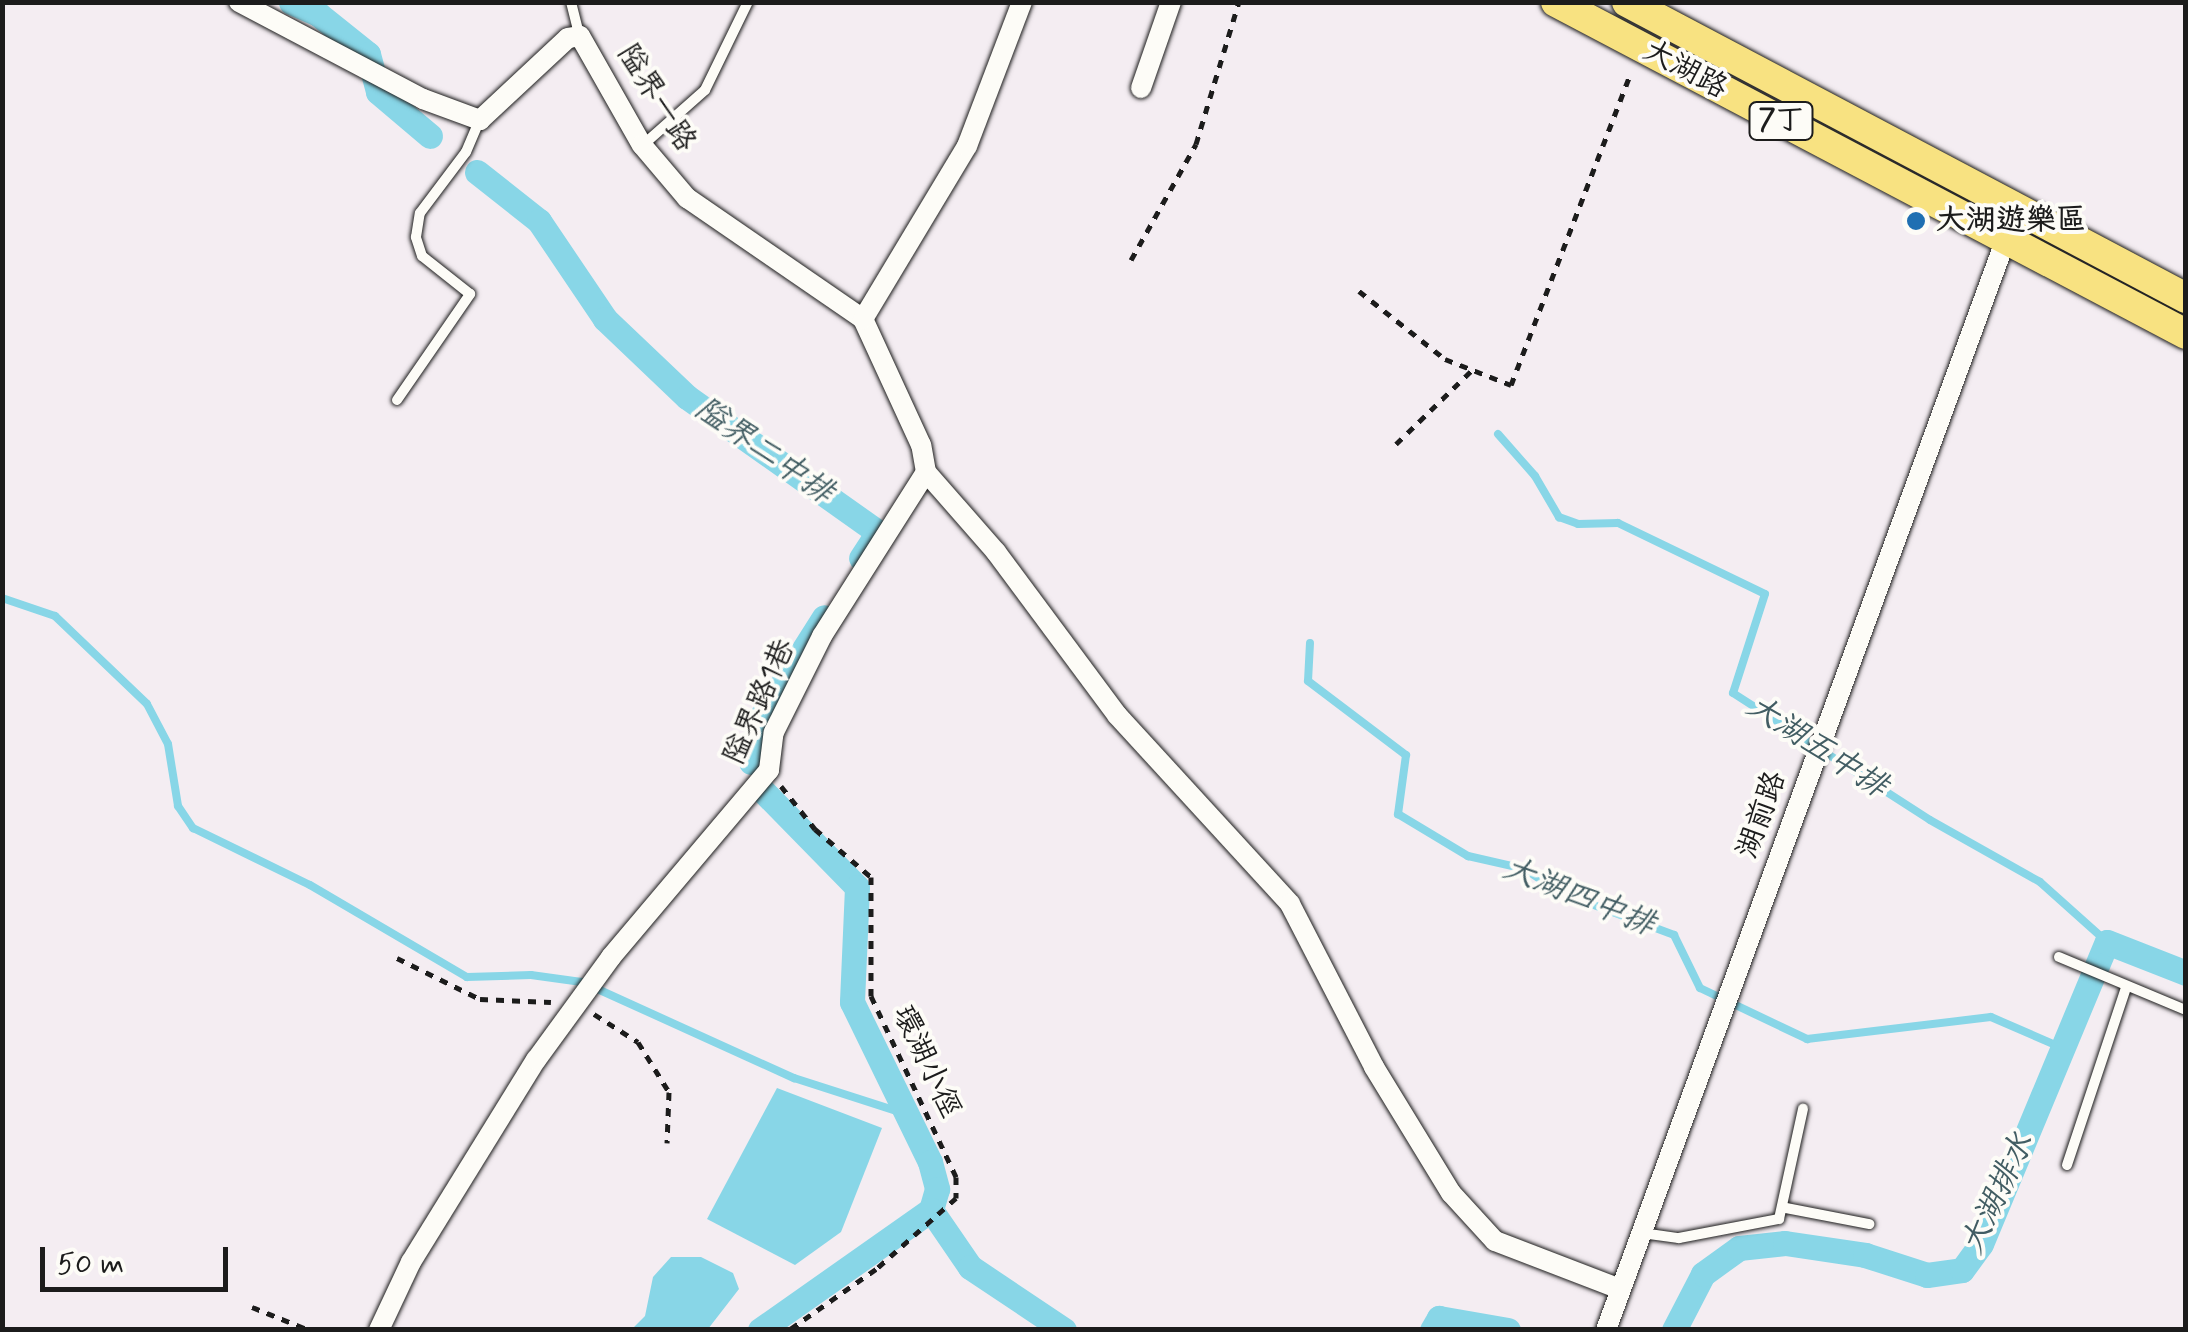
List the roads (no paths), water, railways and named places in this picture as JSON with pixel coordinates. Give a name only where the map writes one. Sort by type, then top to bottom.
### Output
[{"type":"main road","name":"大湖路","points":[[1556,2],[2186,334]]},
{"type":"main road","name":"大湖路","points":[[1626,2],[2186,298]]},
{"type":"street","points":[[238,2],[423,99],[480,120]]},
{"type":"street","points":[[1022,2],[967,146],[863,318],[921,445],[926,472],[996,552],[1118,715],[1290,904],[1374,1067],[1451,1193],[1495,1241],[1620,1289]]},
{"type":"street","points":[[1142,88],[1171,2]]},
{"type":"street","name":"隘界一路","points":[[480,120],[568,38],[580,36],[642,146],[687,198],[863,318]]},
{"type":"street","name":"湖前路","points":[[1606,1330],[2017,208]]},
{"type":"street","name":"隘界路1巷","points":[[379,1330],[411,1262],[536,1060],[611,957],[769,770],[774,732],[822,636],[926,472]]},
{"type":"lane","points":[[571,2],[580,36]]},
{"type":"lane","points":[[642,146],[706,90],[748,2]]},
{"type":"lane","points":[[397,400],[470,294],[422,256],[416,237],[420,213],[466,152],[480,120]]},
{"type":"lane","points":[[2059,957],[2186,1010]]},
{"type":"lane","points":[[2067,1165],[2126,988]]},
{"type":"lane","points":[[1641,1232],[1679,1238],[1778,1219],[1786,1208],[1803,1108]]},
{"type":"lane","points":[[1786,1208],[1870,1224]]},
{"type":"water","points":[[777,1088],[882,1128],[841,1232],[795,1265],[707,1219]]},
{"type":"water","points":[[671,1257],[701,1257],[733,1273],[739,1289],[708,1329],[632,1329],[645,1316],[653,1277]]},
{"type":"waterway","name":"隘界二中排","points":[[291,2],[318,14],[368,54],[378,92],[430,136]]},
{"type":"waterway","name":"隘界二中排","points":[[477,172],[539,221],[605,319],[687,397],[878,532],[861,558]]},
{"type":"waterway","name":"大湖五中排","points":[[1498,434],[1535,476],[1559,517],[1578,524],[1618,523],[1765,594],[1733,693],[1930,820],[2040,882],[2107,942]]},
{"type":"waterway","points":[[2,598],[55,616],[147,704],[168,744],[178,806],[193,828],[310,885],[467,977],[531,975],[582,982],[794,1078],[906,1114]]},
{"type":"waterway","name":"隘界二中排","points":[[751,762],[764,712],[824,617]]},
{"type":"waterway","name":"大湖四中排","points":[[1310,643],[1308,681],[1406,755],[1398,814],[1468,856],[1525,869],[1559,892],[1674,935],[1700,988],[1807,1039],[1991,1017],[2060,1047]]},
{"type":"waterway","name":"隘界二中排","points":[[763,791],[857,887],[852,1002],[930,1162],[937,1189],[931,1210]]},
{"type":"waterway","name":"大湖排水","points":[[1674,1330],[1703,1274],[1739,1248],[1785,1243],[1865,1255],[1927,1275],[1962,1270],[1981,1244],[2107,942],[2186,973]]},
{"type":"waterway","points":[[931,1210],[970,1267],[1064,1330]]},
{"type":"waterway","points":[[760,1330],[931,1210]]},
{"type":"waterway","points":[[1432,1330],[1439,1318],[1508,1330]]},
{"type":"place","name":"大湖遊樂區","points":[[1916,221]]}]
